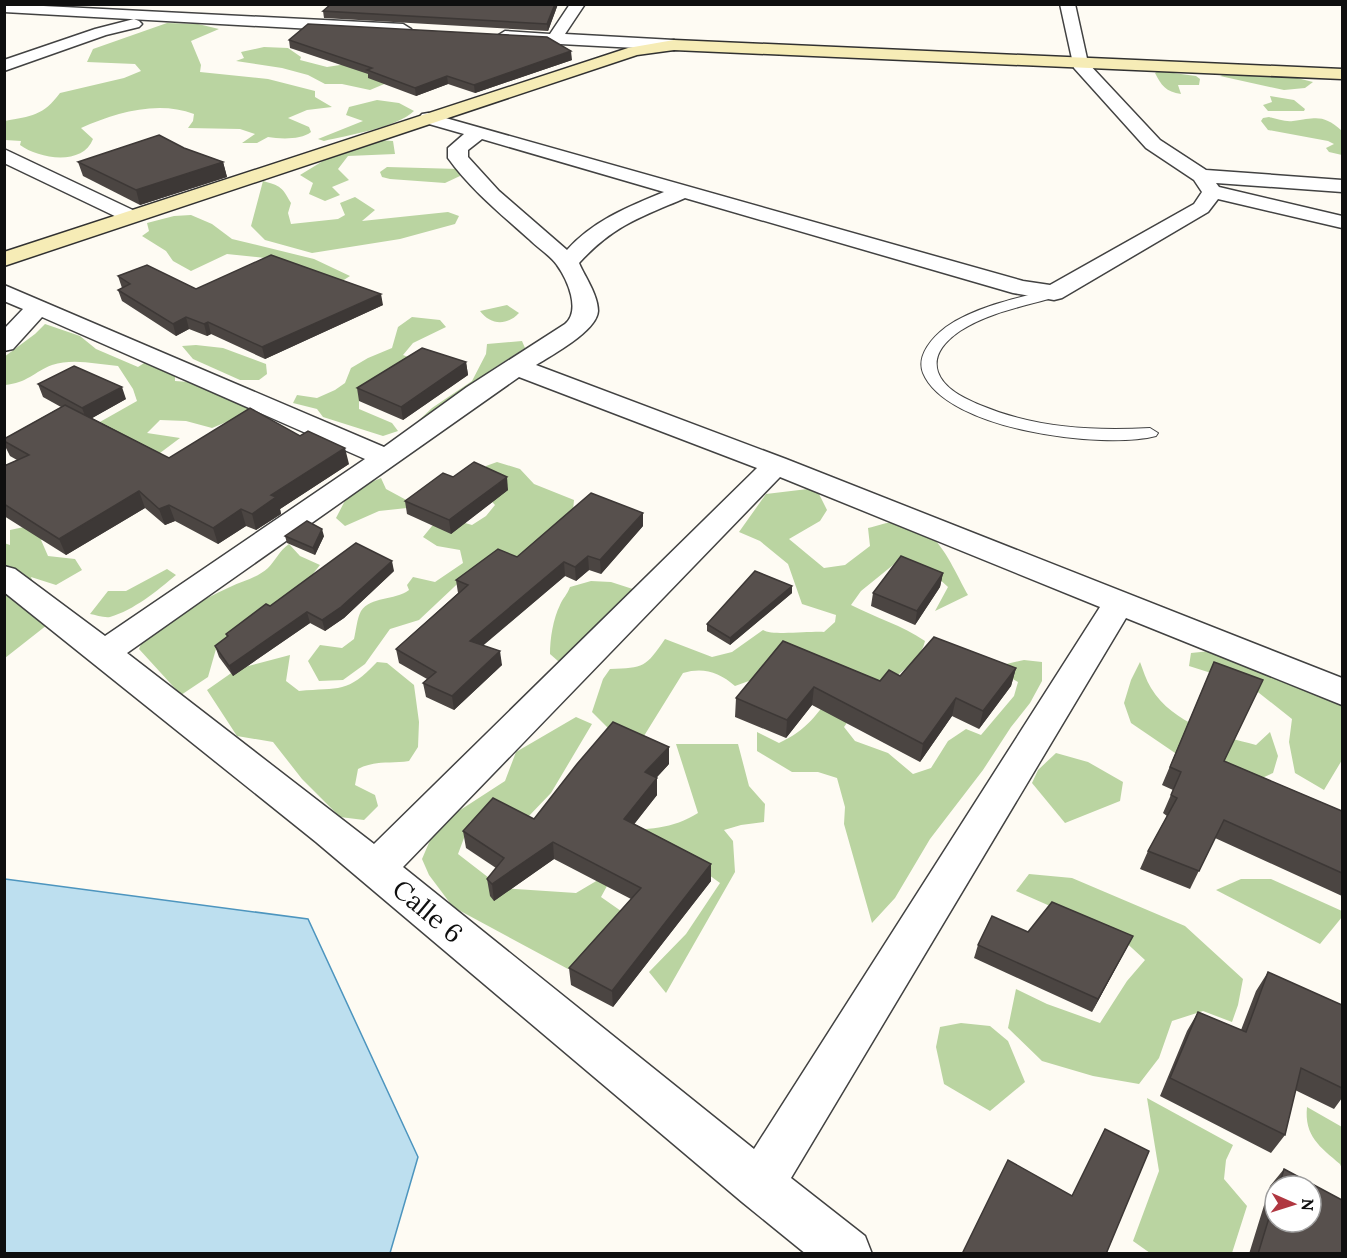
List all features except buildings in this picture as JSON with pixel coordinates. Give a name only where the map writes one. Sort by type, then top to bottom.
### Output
[{"type":"street","points":[[244,20],[259,4]]},
{"type":"street","points":[[297,22],[312,4]]},
{"type":"street","points":[[554,39],[578,4]]},
{"type":"street","points":[[1067,4],[1080,64],[1153,144],[1206,184],[1342,222]]},
{"type":"street","points":[[4,7],[85,8],[174,16],[414,30]]},
{"type":"street","points":[[4,66],[101,32],[174,16]]},
{"type":"street","points":[[484,35],[1080,64],[1342,74]]},
{"type":"street","points":[[4,259],[634,51],[674,45]]},
{"type":"street","points":[[429,118],[1021,288],[1054,293],[1202,208],[1206,184]]},
{"type":"street","points":[[105,652],[476,393],[582,322],[586,311],[581,291],[567,262],[492,195],[458,158],[458,148],[478,133]]},
{"type":"street","points":[[4,155],[130,216]]},
{"type":"street","points":[[1206,184],[1342,186]]},
{"type":"street","points":[[567,262],[590,238],[610,225],[633,212],[682,192]]},
{"type":"street","points":[[4,292],[386,458]]},
{"type":"street","points":[[4,344],[38,307]]},
{"type":"street","points":[[517,367],[776,465],[1342,692]]},
{"type":"street","points":[[376,868],[776,465]]},
{"type":"street","name":"Calle 6","points":[[4,576],[105,652],[376,868],[759,1185],[847,1254]]},
{"type":"street","points":[[759,1185],[1119,603]]},
{"type":"lane","points":[[1054,293],[957,326],[937,343],[928,363],[932,378],[950,396],[996,419],[1045,430],[1080,434],[1150,433]]},
{"type":"green space","points":[[167,23],[198,24],[219,29],[191,41],[201,65],[200,72],[268,79],[315,91],[315,97],[332,107],[307,110],[288,118],[309,127],[311,132],[307,135],[290,138],[268,137],[257,143],[242,143],[255,134],[240,129],[188,128],[193,121],[194,114],[166,108],[122,113],[81,128],[93,139],[88,148],[71,156],[38,154],[20,145],[21,141],[5,140],[5,121],[42,111],[60,93],[124,78],[141,71],[135,64],[87,62],[93,49]]},
{"type":"green space","points":[[264,47],[288,48],[301,57],[300,60],[327,67],[353,63],[413,72],[370,90],[342,84],[325,84],[308,75],[282,68],[236,61],[244,58],[241,52]]},
{"type":"green space","points":[[1158,71],[1196,76],[1200,79],[1199,85],[1178,85],[1181,94],[1171,92],[1159,81],[1155,73]]},
{"type":"green space","points":[[1228,73],[1297,78],[1313,82],[1305,88],[1284,90],[1220,76]]},
{"type":"green space","points":[[1270,96],[1294,100],[1305,109],[1304,111],[1268,111],[1263,105],[1272,102]]},
{"type":"green space","points":[[377,100],[399,103],[414,111],[396,122],[371,130],[324,141],[318,139],[363,121],[346,115],[349,107]]},
{"type":"green space","points":[[1269,117],[1287,121],[1314,118],[1330,122],[1342,131],[1342,155],[1329,152],[1326,148],[1334,144],[1328,141],[1268,130],[1261,121]]},
{"type":"green space","points":[[378,140],[393,141],[395,154],[348,156],[338,169],[349,180],[332,187],[340,195],[325,201],[309,194],[313,183],[300,175],[341,150],[375,143]]},
{"type":"green space","points":[[387,167],[459,169],[460,176],[445,183],[390,179],[382,177],[380,172]]},
{"type":"green space","points":[[263,181],[280,188],[291,203],[288,213],[291,224],[338,219],[345,215],[340,203],[355,197],[375,210],[362,221],[448,212],[459,216],[455,224],[400,239],[312,253],[265,240],[251,226]]},
{"type":"green space","points":[[191,215],[212,224],[232,239],[314,259],[350,276],[333,287],[322,273],[265,258],[227,254],[191,271],[173,261],[166,251],[142,236],[149,231],[147,223],[174,216]]},
{"type":"green space","points":[[507,305],[519,313],[504,322],[489,319],[480,311]]},
{"type":"green space","points":[[412,317],[440,320],[446,327],[413,343],[403,355],[421,362],[359,401],[359,409],[392,423],[398,431],[383,436],[323,417],[317,409],[293,403],[297,395],[317,398],[345,383],[351,368],[392,348],[398,327]]},
{"type":"green space","points":[[45,324],[80,336],[96,349],[138,367],[161,352],[175,360],[175,381],[218,384],[255,402],[248,413],[212,428],[186,421],[160,420],[147,433],[180,438],[160,453],[91,427],[137,401],[133,389],[118,366],[85,362],[60,363],[19,382],[5,385],[4,357]]},
{"type":"green space","points":[[522,341],[525,348],[491,370],[444,423],[416,423],[432,408],[472,381],[486,354],[487,344]]},
{"type":"green space","points":[[182,346],[223,348],[266,364],[267,374],[259,380],[240,380],[193,359]]},
{"type":"green space","points":[[497,462],[520,469],[534,484],[574,500],[573,511],[530,554],[470,572],[419,620],[390,629],[365,664],[343,680],[319,681],[308,661],[320,645],[342,648],[354,639],[361,611],[365,606],[409,590],[407,585],[413,577],[435,582],[463,563],[460,550],[437,546],[423,537],[432,526],[448,518],[472,525],[486,516],[495,505],[485,494],[486,466]]},
{"type":"green space","points":[[381,478],[386,489],[410,502],[407,508],[379,511],[345,526],[336,518],[350,491]]},
{"type":"green space","points":[[816,488],[827,510],[820,521],[789,539],[824,568],[845,565],[870,546],[868,528],[893,522],[910,523],[932,536],[941,547],[968,595],[935,611],[948,587],[936,576],[898,561],[861,591],[851,605],[907,630],[925,641],[922,650],[907,667],[869,696],[854,711],[844,727],[855,741],[888,753],[913,774],[931,768],[948,741],[966,729],[981,735],[1014,696],[1018,682],[1002,673],[1002,665],[1024,660],[1042,662],[1042,681],[1030,703],[983,770],[930,839],[895,898],[872,923],[844,824],[845,807],[837,778],[818,772],[792,772],[757,751],[757,732],[779,743],[789,738],[811,721],[834,690],[757,678],[735,686],[723,677],[710,672],[690,671],[683,673],[639,744],[608,728],[592,712],[603,679],[610,669],[630,668],[643,664],[665,639],[712,657],[732,652],[763,630],[783,633],[824,632],[835,622],[836,615],[802,604],[788,564],[760,541],[739,532],[766,494]]},
{"type":"green space","points":[[24,527],[63,531],[41,540],[48,556],[75,559],[82,570],[56,585],[31,577],[47,625],[5,658],[4,543],[10,545],[10,530]]},
{"type":"green space","points":[[289,544],[300,556],[320,565],[308,580],[216,649],[208,677],[181,695],[139,649],[144,636],[208,598],[259,574],[268,568]]},
{"type":"green space","points":[[167,569],[176,575],[136,605],[110,617],[90,614],[108,591],[126,591]]},
{"type":"green space","points":[[591,581],[611,582],[642,592],[566,668],[550,654],[555,616],[570,587]]},
{"type":"green space","points":[[1230,649],[1342,680],[1342,760],[1324,790],[1295,773],[1289,742],[1292,719],[1249,685],[1189,666],[1191,653]]},
{"type":"green space","points":[[290,655],[286,681],[299,691],[342,687],[358,679],[377,662],[387,663],[414,685],[419,722],[418,747],[409,761],[377,763],[358,769],[355,785],[375,795],[378,806],[364,820],[340,817],[302,779],[273,742],[237,736],[207,690],[237,669]]},
{"type":"green space","points":[[1140,662],[1149,685],[1161,701],[1184,720],[1212,732],[1256,745],[1270,732],[1278,756],[1273,773],[1262,778],[1178,755],[1131,723],[1124,703],[1131,680]]},
{"type":"green space","points":[[576,717],[592,724],[551,793],[527,818],[500,806],[470,822],[458,854],[502,888],[576,893],[598,880],[617,830],[649,829],[669,825],[698,813],[676,744],[738,744],[749,786],[765,804],[764,822],[724,830],[733,841],[735,872],[666,993],[649,972],[686,934],[720,883],[687,859],[625,853],[601,897],[621,911],[568,969],[453,907],[429,875],[422,859],[434,831],[451,816],[505,781],[516,752]]},
{"type":"green space","points":[[1056,753],[1088,762],[1123,782],[1120,801],[1065,823],[1032,783],[1038,770]]},
{"type":"green space","points":[[1029,874],[1072,878],[1185,926],[1243,979],[1232,1022],[1203,1011],[1172,1021],[1159,1058],[1139,1084],[1093,1076],[1042,1061],[1008,1028],[1016,989],[1047,1004],[1100,1023],[1127,981],[1145,960],[1120,937],[1016,891]]},
{"type":"green space","points":[[1241,879],[1271,879],[1342,911],[1342,917],[1320,944],[1216,890]]},
{"type":"green space","points":[[961,1023],[990,1026],[1008,1041],[1025,1082],[990,1111],[944,1084],[936,1047],[940,1027]]},
{"type":"green space","points":[[1147,1098],[1233,1145],[1226,1160],[1224,1179],[1247,1206],[1232,1253],[1150,1253],[1133,1241],[1159,1171]]},
{"type":"green space","points":[[1307,1107],[1342,1127],[1342,1169],[1311,1133],[1308,1126]]},
{"type":"water","points":[[5,879],[308,919],[418,1157],[390,1253],[5,1253]]}]
